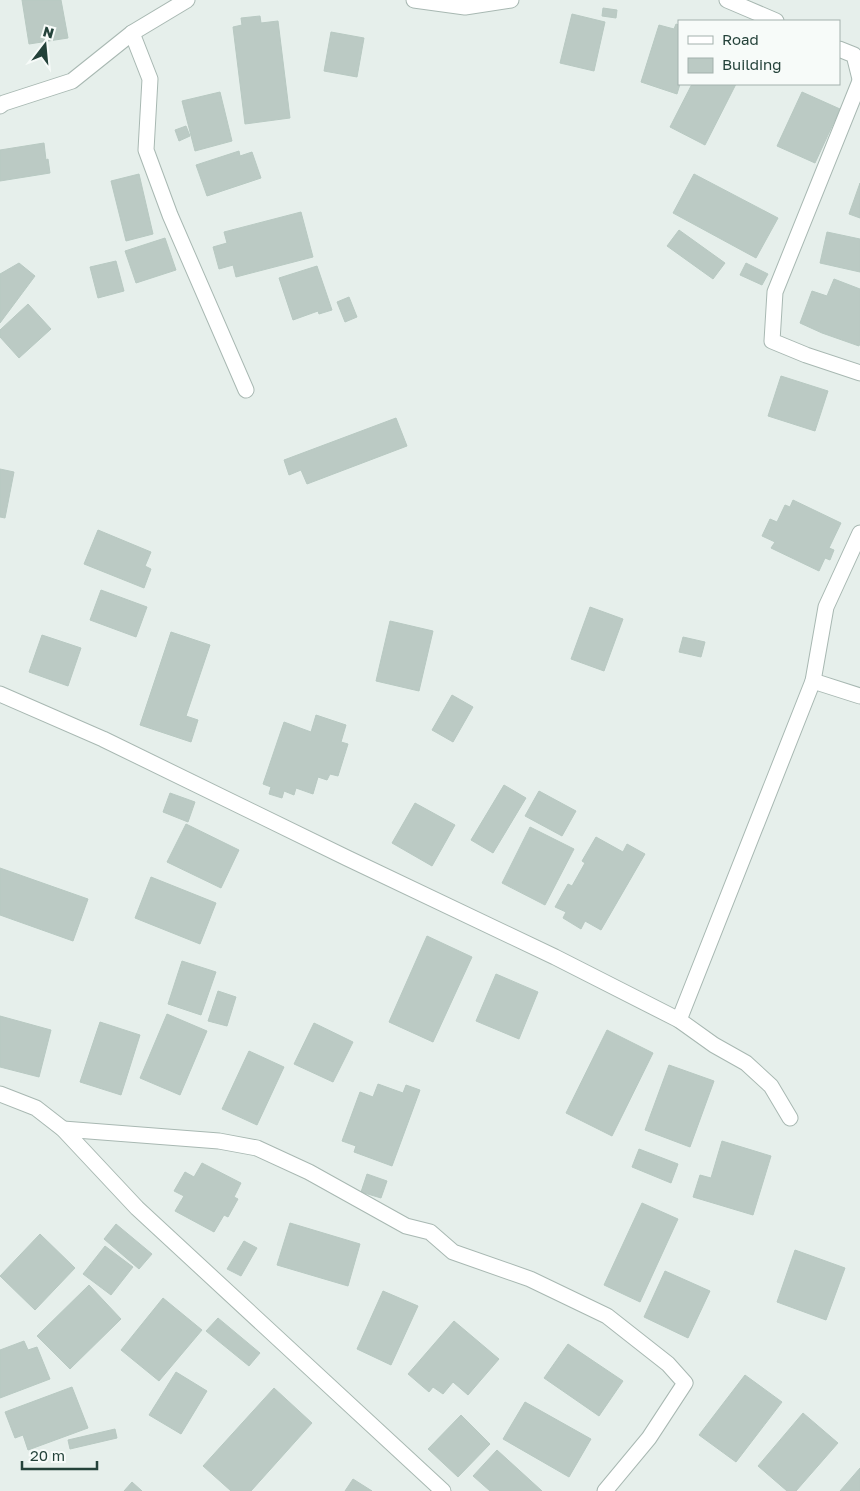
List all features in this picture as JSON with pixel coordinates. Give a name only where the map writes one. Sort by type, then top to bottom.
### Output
[{"type":"street","points":[[0,106],[4,103],[72,81],[132,33],[187,0]]},
{"type":"street","points":[[414,0],[465,7],[511,0]]},
{"type":"street","points":[[727,0],[774,20]]},
{"type":"street","points":[[132,33],[150,80],[146,150],[170,215],[246,390]]},
{"type":"street","points":[[840,48],[854,55],[860,80],[775,292],[772,341],[806,355],[860,373]]},
{"type":"street","points":[[679,1020],[813,681],[826,607],[860,533]]},
{"type":"street","points":[[813,681],[860,696]]},
{"type":"street","points":[[0,694],[103,739],[555,957],[679,1020],[714,1045],[746,1063],[771,1086],[790,1118]]},
{"type":"street","points":[[0,1094],[36,1108],[63,1129],[137,1208],[443,1491]]},
{"type":"street","points":[[63,1129],[211,1140],[257,1148],[309,1172],[406,1226],[430,1232],[453,1252],[530,1279],[607,1316],[668,1364],[685,1383],[649,1438],[605,1491]]},
{"type":"building","points":[[22,0],[61,0],[68,38],[29,44]]},
{"type":"building","points":[[603,8],[617,10],[616,18],[602,16]]},
{"type":"building","points":[[572,14],[605,22],[594,71],[560,63]]},
{"type":"building","points":[[260,16],[261,23],[278,21],[290,118],[245,124],[233,27],[242,25],[241,18]]},
{"type":"building","points":[[676,24],[678,25],[678,85],[680,85],[677,94],[641,82],[659,25],[674,29]]},
{"type":"building","points":[[331,32],[364,38],[357,77],[324,71]]},
{"type":"building","points":[[691,85],[735,85],[705,145],[670,127]]},
{"type":"building","points":[[220,92],[232,141],[195,151],[182,101]]},
{"type":"building","points":[[802,92],[840,109],[815,163],[777,146]]},
{"type":"building","points":[[186,126],[190,136],[179,141],[175,130]]},
{"type":"building","points":[[44,143],[50,173],[0,181],[0,150]]},
{"type":"building","points":[[239,151],[240,156],[252,152],[261,178],[207,196],[196,165]]},
{"type":"building","points":[[139,174],[153,234],[126,241],[111,181]]},
{"type":"building","points":[[694,174],[778,218],[756,258],[673,213]]},
{"type":"building","points":[[860,183],[860,218],[849,214]]},
{"type":"building","points":[[301,212],[313,257],[236,277],[233,265],[219,269],[213,247],[227,243],[224,232]]},
{"type":"building","points":[[679,230],[725,263],[713,279],[667,246]]},
{"type":"building","points":[[827,232],[860,239],[860,272],[820,263]]},
{"type":"building","points":[[165,238],[176,270],[136,283],[125,251]]},
{"type":"building","points":[[116,261],[124,291],[98,298],[90,267]]},
{"type":"building","points":[[19,263],[35,276],[0,323],[0,274]]},
{"type":"building","points":[[746,263],[768,274],[762,285],[740,275]]},
{"type":"building","points":[[317,266],[332,310],[319,314],[318,311],[293,320],[279,278]]},
{"type":"building","points":[[834,279],[860,289],[859,346],[800,323],[812,291],[827,296]]},
{"type":"building","points":[[349,297],[357,317],[345,322],[337,302]]},
{"type":"building","points":[[28,304],[51,329],[19,358],[0,337],[0,330]]},
{"type":"building","points":[[781,376],[828,391],[815,431],[768,416]]},
{"type":"building","points":[[396,418],[407,446],[307,484],[301,470],[289,475],[284,460]]},
{"type":"building","points":[[0,469],[14,472],[5,518],[0,517]]},
{"type":"building","points":[[793,500],[841,523],[829,548],[834,550],[830,560],[825,558],[819,571],[771,548],[775,542],[762,536],[770,519],[777,522],[785,505],[790,507]]},
{"type":"building","points":[[98,530],[151,552],[145,566],[151,569],[144,588],[84,564]]},
{"type":"building","points":[[101,590],[147,607],[136,637],[90,620]]},
{"type":"building","points":[[590,607],[623,619],[604,671],[571,659]]},
{"type":"building","points":[[390,621],[433,631],[419,691],[376,681]]},
{"type":"building","points":[[171,632],[210,645],[186,716],[198,720],[191,742],[140,725]]},
{"type":"building","points":[[42,635],[81,648],[68,686],[29,672]]},
{"type":"building","points":[[683,637],[705,642],[701,657],[679,652]]},
{"type":"building","points":[[452,695],[473,707],[453,742],[432,730]]},
{"type":"building","points":[[316,715],[346,725],[341,742],[348,744],[338,776],[330,774],[327,780],[318,777],[313,794],[296,788],[294,795],[284,791],[282,798],[269,794],[271,787],[263,784],[284,722],[311,732]]},
{"type":"building","points":[[504,785],[526,798],[493,853],[471,840]]},
{"type":"building","points":[[539,791],[576,811],[562,836],[525,816]]},
{"type":"building","points":[[170,793],[195,802],[188,822],[163,812]]},
{"type":"building","points":[[415,803],[455,825],[432,866],[392,843]]},
{"type":"building","points":[[186,824],[239,850],[221,888],[167,862]]},
{"type":"building","points":[[530,827],[574,849],[545,905],[502,883]]},
{"type":"building","points":[[596,837],[623,852],[627,844],[645,854],[601,930],[585,921],[581,929],[563,918],[566,912],[555,907],[568,884],[572,886],[585,863],[582,861]]},
{"type":"building","points":[[0,868],[88,899],[73,941],[0,915]]},
{"type":"building","points":[[151,877],[216,903],[200,944],[135,918]]},
{"type":"building","points":[[427,936],[472,957],[433,1042],[389,1022]]},
{"type":"building","points":[[182,961],[216,972],[201,1015],[168,1004]]},
{"type":"building","points":[[496,974],[538,992],[519,1039],[476,1021]]},
{"type":"building","points":[[218,991],[236,997],[227,1026],[208,1021]]},
{"type":"building","points":[[167,1014],[207,1031],[180,1095],[140,1078]]},
{"type":"building","points":[[0,1016],[51,1030],[39,1077],[0,1067]]},
{"type":"building","points":[[100,1022],[140,1035],[121,1095],[80,1082]]},
{"type":"building","points":[[314,1023],[353,1042],[333,1082],[294,1064]]},
{"type":"building","points":[[607,1030],[653,1053],[612,1136],[566,1113]]},
{"type":"building","points":[[249,1051],[284,1067],[257,1125],[222,1109]]},
{"type":"building","points":[[669,1065],[714,1081],[690,1147],[645,1130]]},
{"type":"building","points":[[378,1084],[403,1093],[406,1085],[420,1090],[392,1166],[354,1152],[356,1146],[342,1141],[360,1092],[373,1097]]},
{"type":"building","points":[[722,1141],[771,1156],[753,1215],[693,1197],[700,1175],[711,1178]]},
{"type":"building","points":[[639,1149],[678,1164],[671,1183],[632,1167]]},
{"type":"building","points":[[202,1163],[241,1183],[234,1197],[238,1199],[228,1217],[224,1215],[214,1232],[175,1211],[184,1196],[174,1191],[185,1172],[194,1177]]},
{"type":"building","points":[[367,1174],[387,1181],[381,1198],[361,1192]]},
{"type":"building","points":[[642,1203],[678,1219],[640,1302],[604,1285]]},
{"type":"building","points":[[290,1223],[360,1244],[348,1286],[277,1265]]},
{"type":"building","points":[[116,1224],[152,1254],[139,1269],[104,1239]]},
{"type":"building","points":[[40,1234],[75,1268],[35,1310],[0,1276]]},
{"type":"building","points":[[244,1241],[257,1248],[241,1276],[227,1269]]},
{"type":"building","points":[[105,1246],[133,1267],[111,1295],[83,1274]]},
{"type":"building","points":[[795,1250],[845,1268],[826,1320],[777,1302]]},
{"type":"building","points":[[665,1271],[710,1291],[688,1338],[644,1317]]},
{"type":"building","points":[[89,1285],[121,1319],[70,1369],[37,1336]]},
{"type":"building","points":[[383,1291],[418,1306],[391,1365],[357,1349]]},
{"type":"building","points":[[163,1298],[202,1330],[159,1381],[121,1350]]},
{"type":"building","points":[[218,1318],[260,1353],[249,1366],[206,1331]]},
{"type":"building","points":[[454,1321],[499,1359],[468,1395],[453,1382],[443,1394],[433,1387],[429,1392],[408,1374]]},
{"type":"building","points":[[24,1341],[28,1350],[37,1347],[50,1379],[0,1398],[0,1350]]},
{"type":"building","points":[[568,1344],[623,1381],[599,1416],[544,1378]]},
{"type":"building","points":[[176,1372],[207,1391],[181,1434],[149,1415]]},
{"type":"building","points":[[745,1375],[782,1402],[736,1462],[699,1435]]},
{"type":"building","points":[[72,1387],[88,1428],[28,1450],[23,1435],[15,1438],[5,1412]]},
{"type":"building","points":[[274,1388],[312,1423],[251,1491],[231,1491],[203,1466]]},
{"type":"building","points":[[525,1402],[591,1439],[569,1477],[503,1439]]},
{"type":"building","points":[[803,1413],[838,1443],[796,1491],[787,1491],[758,1466]]},
{"type":"building","points":[[461,1415],[490,1444],[458,1477],[428,1449]]},
{"type":"building","points":[[115,1429],[117,1438],[70,1449],[68,1440]]},
{"type":"building","points":[[497,1450],[542,1491],[490,1491],[473,1476]]},
{"type":"building","points":[[860,1468],[860,1491],[840,1491]]},
{"type":"building","points":[[353,1479],[372,1491],[345,1491]]},
{"type":"building","points":[[132,1482],[142,1491],[124,1491]]}]
